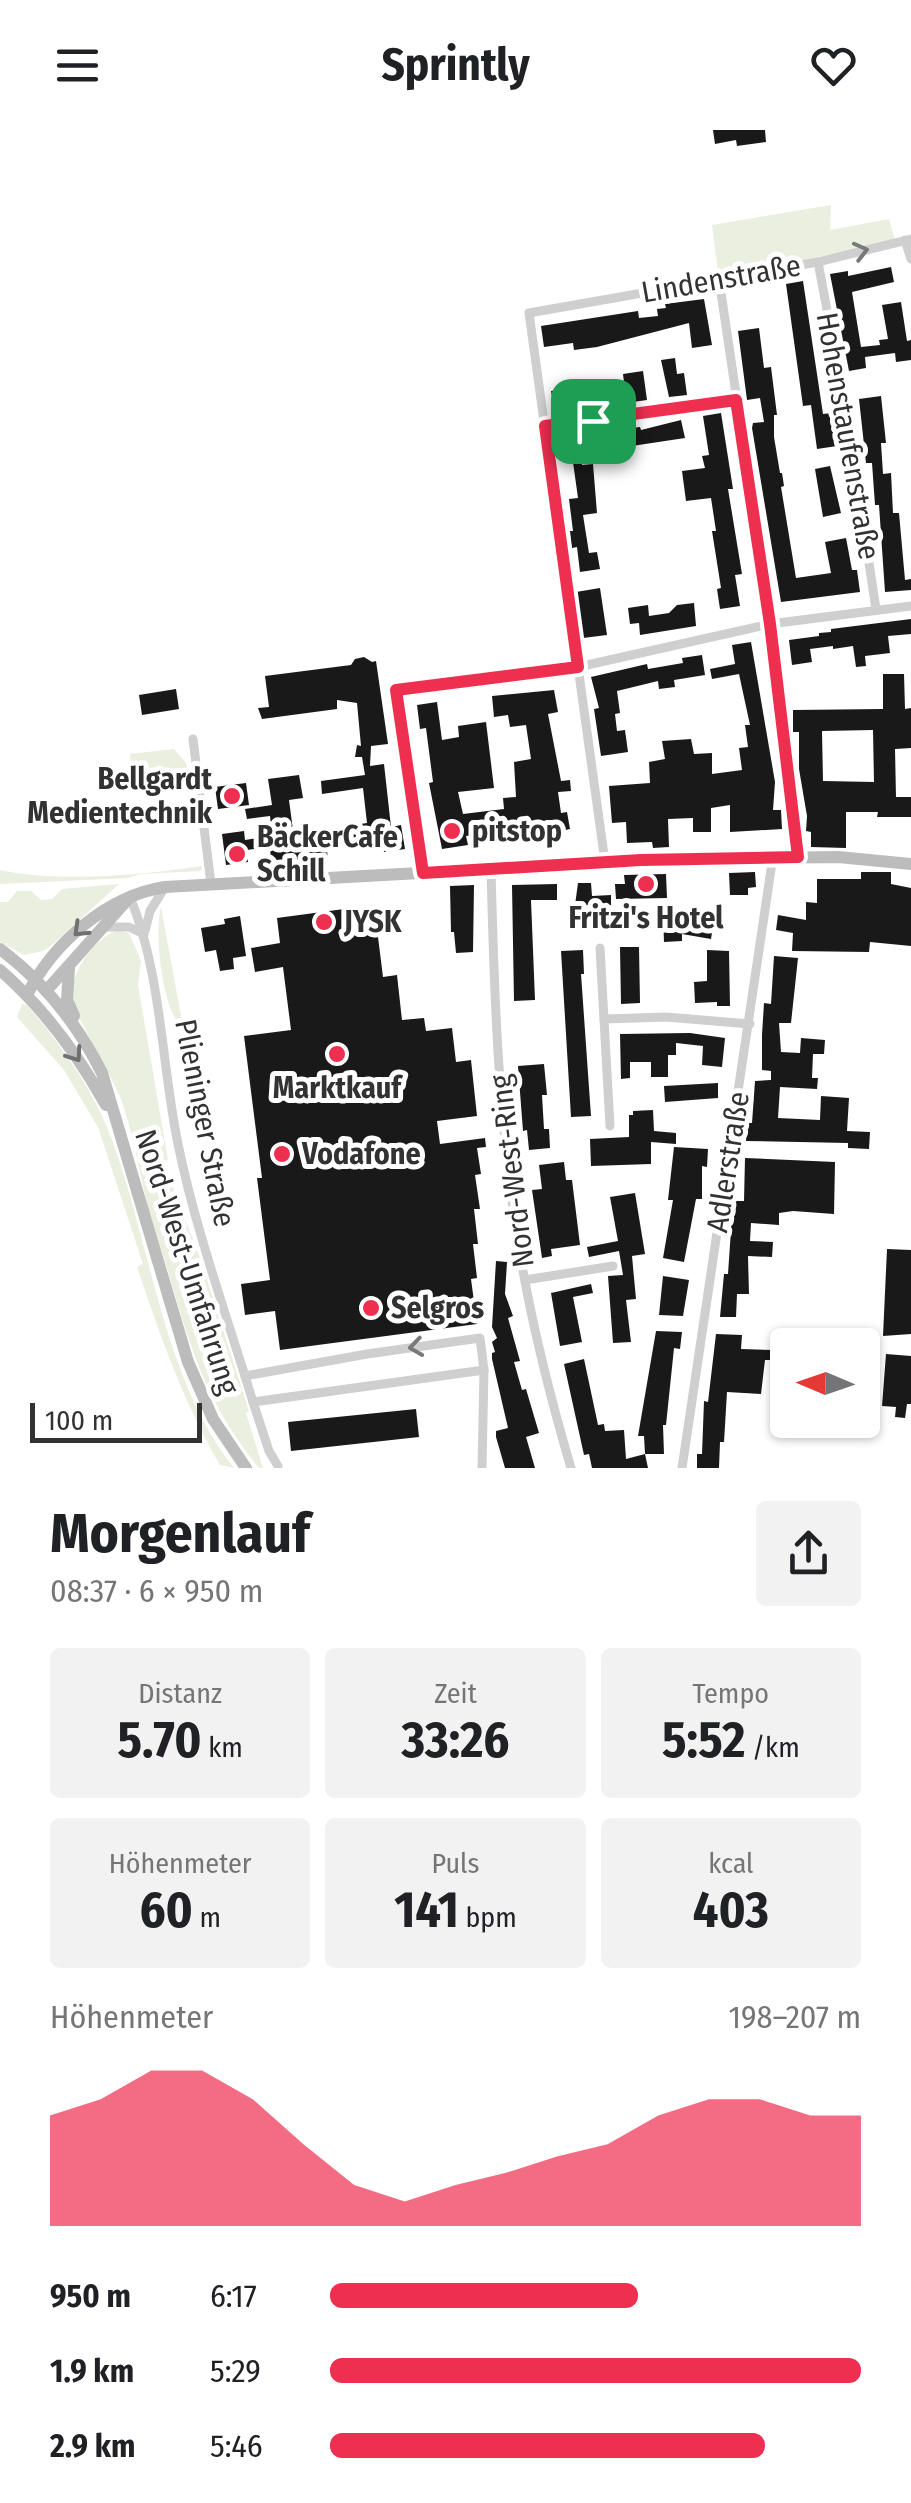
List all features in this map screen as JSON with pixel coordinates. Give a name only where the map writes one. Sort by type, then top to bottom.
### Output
[{"type":"main road","points":[[27,995],[57,953],[104,908],[165,886],[774,856],[911,864]]},
{"type":"main road","points":[[27,995],[46,990],[130,897]]},
{"type":"main road","name":"Nord-West-Umfahrung","points":[[0,949],[46,990],[83,1037],[102,1073],[192,1372],[213,1419],[246,1468]]},
{"type":"main road","points":[[17,963],[57,953]]},
{"type":"main road","points":[[70,965],[67,1000],[83,1037]]},
{"type":"main road","name":"Nord-West-Umfahrung","points":[[0,970],[27,995],[72,1051],[114,1120]]},
{"type":"street","points":[[908,240],[911,260]]},
{"type":"street","name":"Lindenstraße","points":[[545,426],[530,312],[818,262],[908,240]]},
{"type":"street","name":"Hohenstaufenstraße","points":[[818,262],[846,406],[876,610]]},
{"type":"street","points":[[719,279],[770,624],[798,857]]},
{"type":"street","points":[[605,862],[545,426],[736,400]]},
{"type":"street","points":[[423,873],[396,690],[578,667],[770,624],[911,606]]},
{"type":"street","points":[[194,739],[210,884]]},
{"type":"street","name":"Adlerstraße","points":[[682,1468],[774,856]]},
{"type":"street","name":"Nord-West-Ring","points":[[491,869],[501,1092],[513,1207],[524,1280],[571,1468]]},
{"type":"street","points":[[106,927],[129,927],[144,934],[150,911],[165,886]]},
{"type":"street","name":"Plieninger Straße","points":[[130,897],[144,934],[177,1140],[194,1218],[252,1402],[278,1466]]},
{"type":"street","points":[[600,948],[610,1126]]},
{"type":"street","points":[[604,1019],[677,1018],[750,1024]]},
{"type":"street","points":[[524,1280],[613,1266]]},
{"type":"street","points":[[245,1376],[480,1338],[484,1370],[482,1468]]},
{"type":"street","points":[[252,1402],[484,1370]]},
{"type":"shaded area","points":[[831,205],[830,230],[889,219],[895,240],[719,279],[712,225]]},
{"type":"shaded area","points":[[174,749],[186,763],[188,773],[133,779],[130,754]]},
{"type":"shaded area","points":[[202,866],[201,871],[128,878],[0,884],[0,870],[74,877]]},
{"type":"shaded area","points":[[119,884],[43,951],[24,955],[0,942],[0,902],[8,902],[17,891],[31,891],[41,900],[52,899],[62,889]]},
{"type":"shaded area","points":[[161,907],[182,1021],[188,1025],[177,1021],[164,982],[158,933]]},
{"type":"shaded area","points":[[117,930],[129,933],[141,961],[138,985],[168,1160],[151,1164],[154,1183],[171,1182],[200,1258],[263,1468],[259,1468],[225,1420],[202,1373],[150,1213],[121,1099],[74,1004],[73,986],[80,966],[100,941]]},
{"type":"shaded area","points":[[22,1004],[27,1005],[64,1052],[104,1121],[126,1181],[174,1353],[210,1433],[234,1468],[220,1465],[174,1369],[137,1267],[143,1264],[98,1127],[64,1070],[17,1017]]},
{"type":"building","points":[[713,130],[765,130],[766,142],[737,146],[736,140],[715,144]]},
{"type":"building","points":[[891,267],[894,282],[852,292],[861,347],[880,345],[879,340],[888,339],[882,305],[901,302],[907,341],[911,340],[911,360],[896,362],[895,353],[865,357],[866,368],[849,371],[830,274],[848,271],[848,276]]},
{"type":"building","points":[[803,281],[823,414],[832,413],[837,446],[817,449],[811,405],[803,406],[786,284]]},
{"type":"building","points":[[704,299],[712,345],[692,348],[689,323],[597,347],[574,350],[573,343],[544,347],[541,326],[638,311],[639,318],[658,316],[657,309],[666,308],[665,304]]},
{"type":"building","points":[[759,328],[764,368],[771,367],[777,415],[774,437],[796,578],[831,573],[825,542],[846,538],[860,592],[781,602],[752,428],[753,423],[764,422],[760,398],[747,400],[738,331]]},
{"type":"building","points":[[675,358],[677,374],[684,373],[687,395],[669,397],[661,360]]},
{"type":"building","points":[[643,371],[647,400],[555,413],[551,391],[624,382],[623,374]]},
{"type":"building","points":[[881,396],[886,443],[881,443],[883,474],[891,473],[893,513],[899,513],[905,580],[911,579],[911,590],[885,592],[879,505],[875,505],[872,463],[866,463],[859,399]]},
{"type":"building","points":[[721,413],[742,574],[735,575],[740,606],[720,609],[711,498],[686,501],[682,471],[705,468],[702,456],[709,455],[703,416]]},
{"type":"building","points":[[681,420],[685,438],[612,449],[609,431],[640,427],[641,430]]},
{"type":"building","points":[[578,433],[582,465],[593,464],[597,513],[583,515],[589,553],[597,552],[600,569],[580,572],[577,547],[572,548],[570,531],[569,499],[578,498],[572,455],[562,456],[559,436]]},
{"type":"building","points":[[830,466],[841,513],[823,517],[815,469]]},
{"type":"building","points":[[600,588],[607,635],[583,638],[576,592]]},
{"type":"building","points":[[694,603],[696,626],[640,635],[639,623],[630,624],[628,608],[648,605],[649,616]]},
{"type":"building","points":[[911,619],[911,634],[888,636],[890,653],[865,656],[866,666],[856,667],[853,646],[810,649],[812,662],[792,665],[789,640],[819,636],[831,629]]},
{"type":"building","points":[[751,642],[775,782],[773,810],[781,810],[782,829],[730,832],[730,805],[711,808],[711,832],[693,832],[693,818],[668,819],[669,847],[653,848],[652,842],[627,843],[626,822],[612,823],[609,786],[650,783],[649,762],[665,759],[662,741],[691,739],[694,754],[712,753],[712,774],[742,770],[739,748],[748,747],[745,725],[750,725],[739,674],[712,679],[710,669],[735,664],[732,645]]},
{"type":"building","points":[[702,655],[705,675],[674,680],[675,687],[659,689],[658,681],[617,691],[617,731],[625,730],[628,752],[601,756],[594,709],[599,708],[591,677],[647,664],[648,669],[683,663],[682,658]]},
{"type":"building","points":[[355,659],[376,661],[388,744],[371,746],[370,766],[384,764],[391,827],[401,825],[405,849],[384,852],[383,842],[345,847],[342,827],[367,823],[363,788],[322,794],[321,781],[365,775],[362,757],[355,757],[357,745],[361,746],[357,703],[337,700],[337,709],[262,719],[258,708],[269,707],[265,676],[351,665]]},
{"type":"building","points":[[883,674],[904,674],[905,709],[911,708],[911,748],[895,749],[896,797],[911,797],[911,817],[846,812],[846,848],[811,847],[799,769],[799,732],[793,732],[793,710],[883,709]],"holes":[[[873,730],[874,782],[823,781],[822,731]]]},
{"type":"building","points":[[176,689],[179,709],[142,715],[139,695]]},
{"type":"building","points":[[554,690],[558,712],[548,714],[561,781],[570,780],[571,791],[558,792],[561,813],[567,812],[570,829],[538,836],[537,831],[504,831],[466,836],[468,845],[442,849],[429,783],[433,782],[426,728],[420,729],[417,705],[437,702],[442,740],[459,737],[458,726],[486,722],[494,788],[458,792],[463,814],[504,809],[503,798],[516,797],[514,762],[531,759],[526,725],[510,727],[508,715],[494,717],[492,696]]},
{"type":"building","points":[[299,775],[303,798],[289,800],[295,845],[325,841],[328,857],[271,862],[270,847],[247,850],[248,862],[226,865],[222,834],[244,831],[245,840],[272,836],[270,816],[247,819],[245,809],[272,805],[268,779]]},
{"type":"building","name":"Bellgardt Medientechnik","points":[[246,783],[249,805],[218,809],[215,787]]},
{"type":"building","points":[[755,872],[756,887],[748,888],[748,895],[730,895],[729,873]]},
{"type":"building","points":[[861,872],[891,872],[891,884],[911,888],[911,946],[870,942],[869,952],[792,951],[793,933],[776,930],[778,915],[806,920],[806,902],[817,903],[817,879],[861,879]]},
{"type":"building","points":[[666,874],[667,898],[616,899],[615,884],[625,884],[624,875]]},
{"type":"building","points":[[578,883],[591,883],[592,896],[611,895],[611,905],[575,905]]},
{"type":"building","points":[[557,884],[557,900],[531,900],[535,1000],[514,1001],[512,885]]},
{"type":"building","points":[[474,885],[473,952],[456,953],[451,932],[450,886]]},
{"type":"building","points":[[374,905],[383,977],[397,975],[402,1020],[424,1018],[426,1031],[452,1028],[456,1062],[471,1060],[477,1116],[437,1121],[440,1144],[485,1138],[486,1147],[477,1148],[481,1174],[475,1175],[480,1209],[474,1209],[477,1278],[471,1279],[477,1324],[280,1350],[275,1311],[245,1315],[241,1284],[270,1280],[244,1036],[291,1030],[283,967],[255,972],[251,948],[280,943],[277,918]]},
{"type":"building","points":[[715,914],[711,939],[682,934],[682,941],[664,942],[663,915]]},
{"type":"building","points":[[240,916],[246,956],[233,958],[234,969],[220,971],[216,950],[205,952],[201,928],[225,924],[224,919]]},
{"type":"building","points":[[620,947],[639,947],[640,1003],[621,1004]]},
{"type":"building","points":[[583,950],[581,974],[591,1116],[571,1117],[561,951]]},
{"type":"building","points":[[707,950],[729,951],[730,1006],[695,1003],[694,982],[707,981]]},
{"type":"building","points":[[774,956],[798,958],[791,1023],[779,1023],[781,1052],[800,1053],[801,1038],[825,1040],[824,1054],[813,1054],[812,1078],[818,1078],[817,1089],[780,1087],[778,1118],[820,1120],[821,1096],[849,1098],[847,1131],[870,1132],[869,1149],[848,1148],[848,1143],[746,1141],[747,1123],[752,1123],[755,1081],[771,1080],[771,1071],[762,1070],[762,1035],[764,1003],[771,1004]]},
{"type":"building","points":[[690,1033],[725,1038],[722,1067],[702,1065],[703,1046],[676,1043],[676,1055],[668,1055],[668,1077],[651,1077],[651,1062],[630,1062],[630,1078],[621,1079],[620,1034]]},
{"type":"building","points":[[544,1064],[544,1129],[549,1129],[550,1148],[529,1150],[527,1130],[523,1131],[518,1066]]},
{"type":"building","points":[[718,1083],[718,1098],[665,1102],[664,1086]]},
{"type":"building","points":[[653,1110],[654,1131],[676,1133],[676,1144],[651,1142],[651,1164],[591,1166],[590,1139],[629,1137],[629,1115],[633,1111]]},
{"type":"building","points":[[674,1147],[708,1149],[707,1167],[702,1166],[702,1199],[696,1199],[684,1262],[663,1258],[673,1200],[668,1200]]},
{"type":"building","points":[[745,1158],[835,1162],[834,1214],[793,1211],[779,1213],[779,1225],[751,1223],[750,1241],[773,1242],[772,1257],[748,1256],[749,1294],[737,1294],[736,1317],[720,1317],[724,1274],[728,1274],[733,1201],[744,1201]]},
{"type":"building","points":[[564,1162],[566,1180],[572,1180],[580,1245],[551,1249],[552,1256],[542,1258],[532,1190],[542,1189],[539,1165]]},
{"type":"building","points":[[635,1193],[645,1254],[632,1256],[636,1299],[626,1300],[631,1342],[613,1343],[608,1276],[623,1275],[619,1251],[589,1257],[587,1247],[618,1241],[610,1197]]},
{"type":"building","points":[[887,1249],[911,1250],[911,1334],[883,1336]]},
{"type":"building","points":[[496,1261],[507,1262],[505,1294],[513,1316],[508,1318],[520,1361],[514,1362],[539,1433],[526,1437],[535,1468],[505,1468],[496,1437],[496,1431],[508,1428],[492,1359],[492,1342],[497,1338],[492,1327]]},
{"type":"building","points":[[663,1276],[689,1280],[683,1316],[659,1315]]},
{"type":"building","points":[[591,1284],[593,1293],[573,1297],[582,1342],[560,1346],[551,1293]]},
{"type":"building","points":[[656,1331],[682,1332],[680,1349],[674,1348],[663,1425],[664,1454],[645,1454],[644,1436],[638,1436]]},
{"type":"building","points":[[716,1334],[742,1335],[741,1349],[770,1350],[761,1394],[727,1392],[719,1468],[697,1468],[697,1454],[702,1454],[704,1401],[708,1402]]},
{"type":"building","points":[[886,1354],[911,1356],[911,1404],[907,1404],[905,1418],[895,1417],[896,1407],[882,1406]]},
{"type":"building","points":[[584,1359],[598,1425],[604,1424],[605,1431],[624,1430],[626,1459],[645,1454],[648,1468],[592,1468],[589,1454],[584,1455],[564,1364]]},
{"type":"building","points":[[416,1409],[419,1437],[291,1451],[288,1422]]},
{"type":"place","name":"Bellgardt Medientechnik","points":[[232,796]]},
{"type":"place","name":"pitstop","points":[[452,831]]},
{"type":"place","name":"BäckerCafe Schill","points":[[237,854]]},
{"type":"place","name":"Fritzi's Hotel","points":[[646,884]]},
{"type":"place","name":"JYSK","points":[[324,922]]},
{"type":"place","name":"Marktkauf","points":[[337,1054]]},
{"type":"place","name":"Vodafone","points":[[282,1154]]},
{"type":"place","name":"Selgros","points":[[371,1308]]},
{"type":"route","points":[[736,400],[770,624],[798,857],[641,860],[423,873],[396,690],[578,667],[545,426],[593,421],[736,400]]}]
